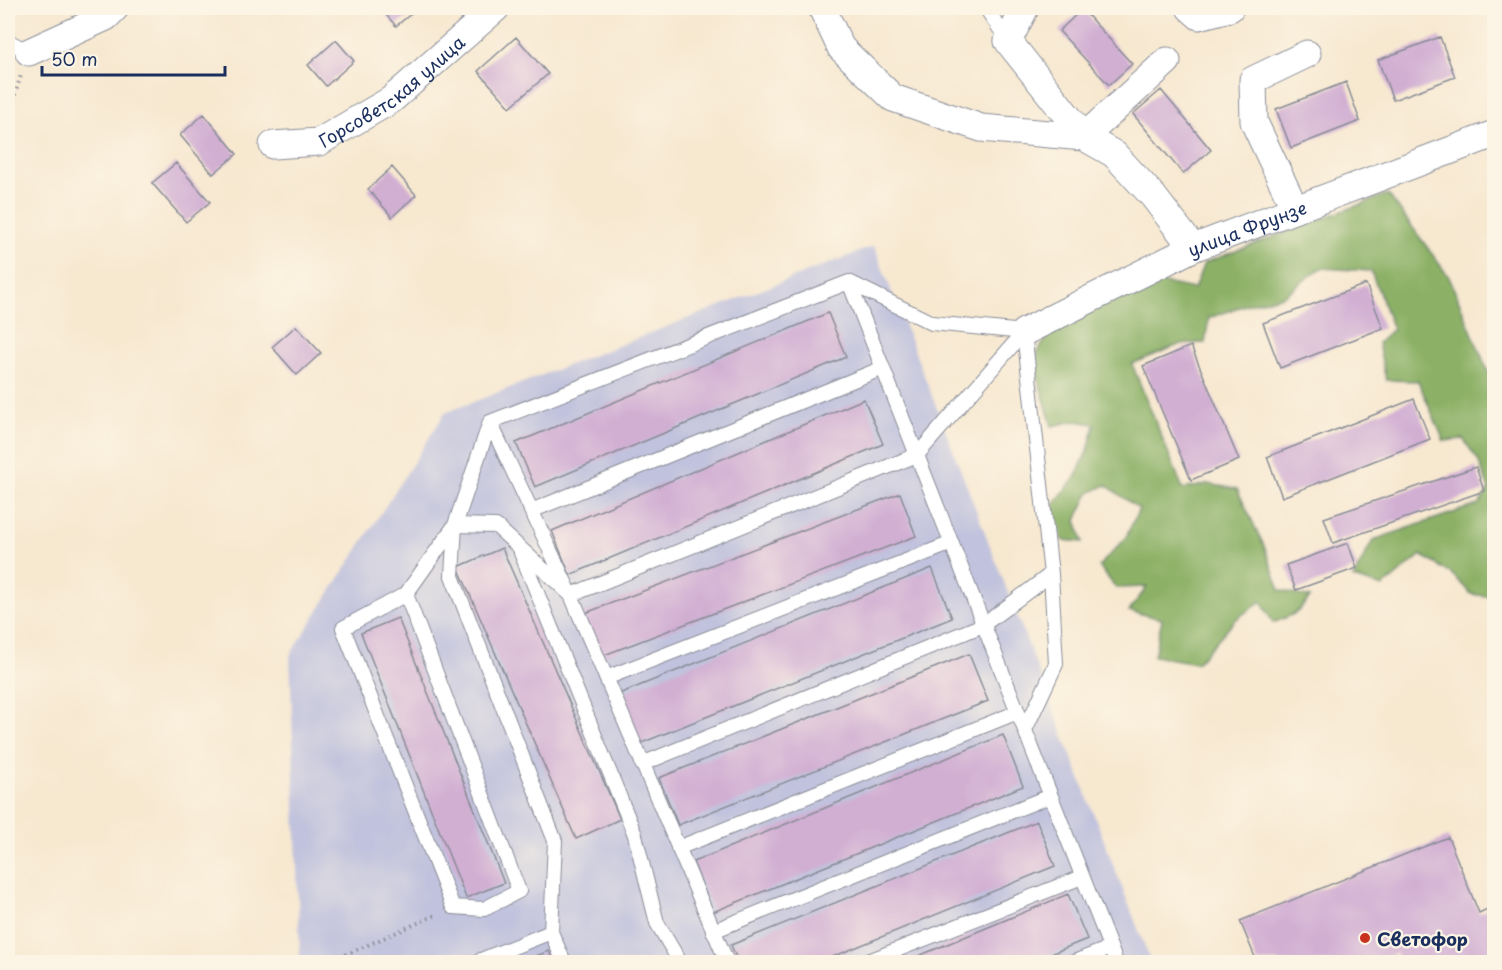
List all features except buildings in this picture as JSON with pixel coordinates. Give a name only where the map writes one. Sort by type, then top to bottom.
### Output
[{"type":"street","points":[[18,46],[106,16],[115,8]]},
{"type":"street","name":"Горсоветская улица","points":[[273,145],[319,142],[391,100],[496,8]]},
{"type":"street","points":[[822,8],[841,48],[893,98],[981,128],[1084,137],[1167,62]]},
{"type":"street","points":[[1008,41],[1025,8]]},
{"type":"street","points":[[1190,8],[1198,16],[1230,8]]},
{"type":"street","name":"улица Фрунзе","points":[[1008,41],[1084,137],[1114,154],[1153,196],[1193,248],[1494,134]]},
{"type":"street","points":[[1295,209],[1254,122],[1253,80],[1307,54]]},
{"type":"street","points":[[1024,332],[1193,248]]},
{"type":"lane","points":[[986,8],[1008,41]]},
{"type":"lane","points":[[564,963],[551,932],[555,841],[452,576],[455,525],[490,422],[849,282],[932,323],[1024,332]]},
{"type":"lane","points":[[849,282],[1116,963]]},
{"type":"lane","points":[[571,595],[917,455],[1024,332]]},
{"type":"lane","points":[[1024,332],[1051,574],[1056,664],[1025,730]]},
{"type":"lane","points":[[531,510],[883,368]]},
{"type":"lane","points":[[490,422],[571,595],[727,963]]},
{"type":"lane","points":[[455,525],[496,526],[571,595]]},
{"type":"lane","points":[[406,594],[519,891],[484,909],[453,907],[343,628],[406,594],[455,525]]},
{"type":"lane","points":[[606,678],[952,543]]},
{"type":"lane","points":[[519,548],[635,835],[657,923],[681,963]]},
{"type":"lane","points":[[642,764],[983,625],[1051,574]]},
{"type":"lane","points":[[678,848],[1018,712]]},
{"type":"lane","points":[[713,931],[1050,796]]},
{"type":"lane","points":[[866,963],[1082,877]]},
{"type":"lane","points":[[483,963],[481,960],[551,932]]},
{"type":"lane","points":[[1074,963],[1110,948]]},
{"type":"path","points":[[8,118],[18,46]]},
{"type":"path","points":[[329,963],[453,907]]},
{"type":"shaded area","points":[[874,246],[1151,962],[300,962],[290,655],[445,413]]},
{"type":"green space","points":[[1388,194],[1449,277],[1494,386],[1494,597],[1471,594],[1452,574],[1421,555],[1383,587],[1353,578],[1373,540],[1479,504],[1489,489],[1478,460],[1463,439],[1444,441],[1418,381],[1386,380],[1378,343],[1393,329],[1371,271],[1321,268],[1283,296],[1245,305],[1209,318],[1205,343],[1181,344],[1132,364],[1183,489],[1208,484],[1237,489],[1264,546],[1280,590],[1310,598],[1296,613],[1273,623],[1261,601],[1234,621],[1197,663],[1154,656],[1162,619],[1129,611],[1147,587],[1116,588],[1099,566],[1125,539],[1139,509],[1106,485],[1089,493],[1076,520],[1083,542],[1062,540],[1053,505],[1075,478],[1089,447],[1095,424],[1075,421],[1052,426],[1033,361],[1051,329],[1154,281],[1194,289],[1204,263]]},
{"type":"place","name":"Светофор","points":[[1365,938]]}]
